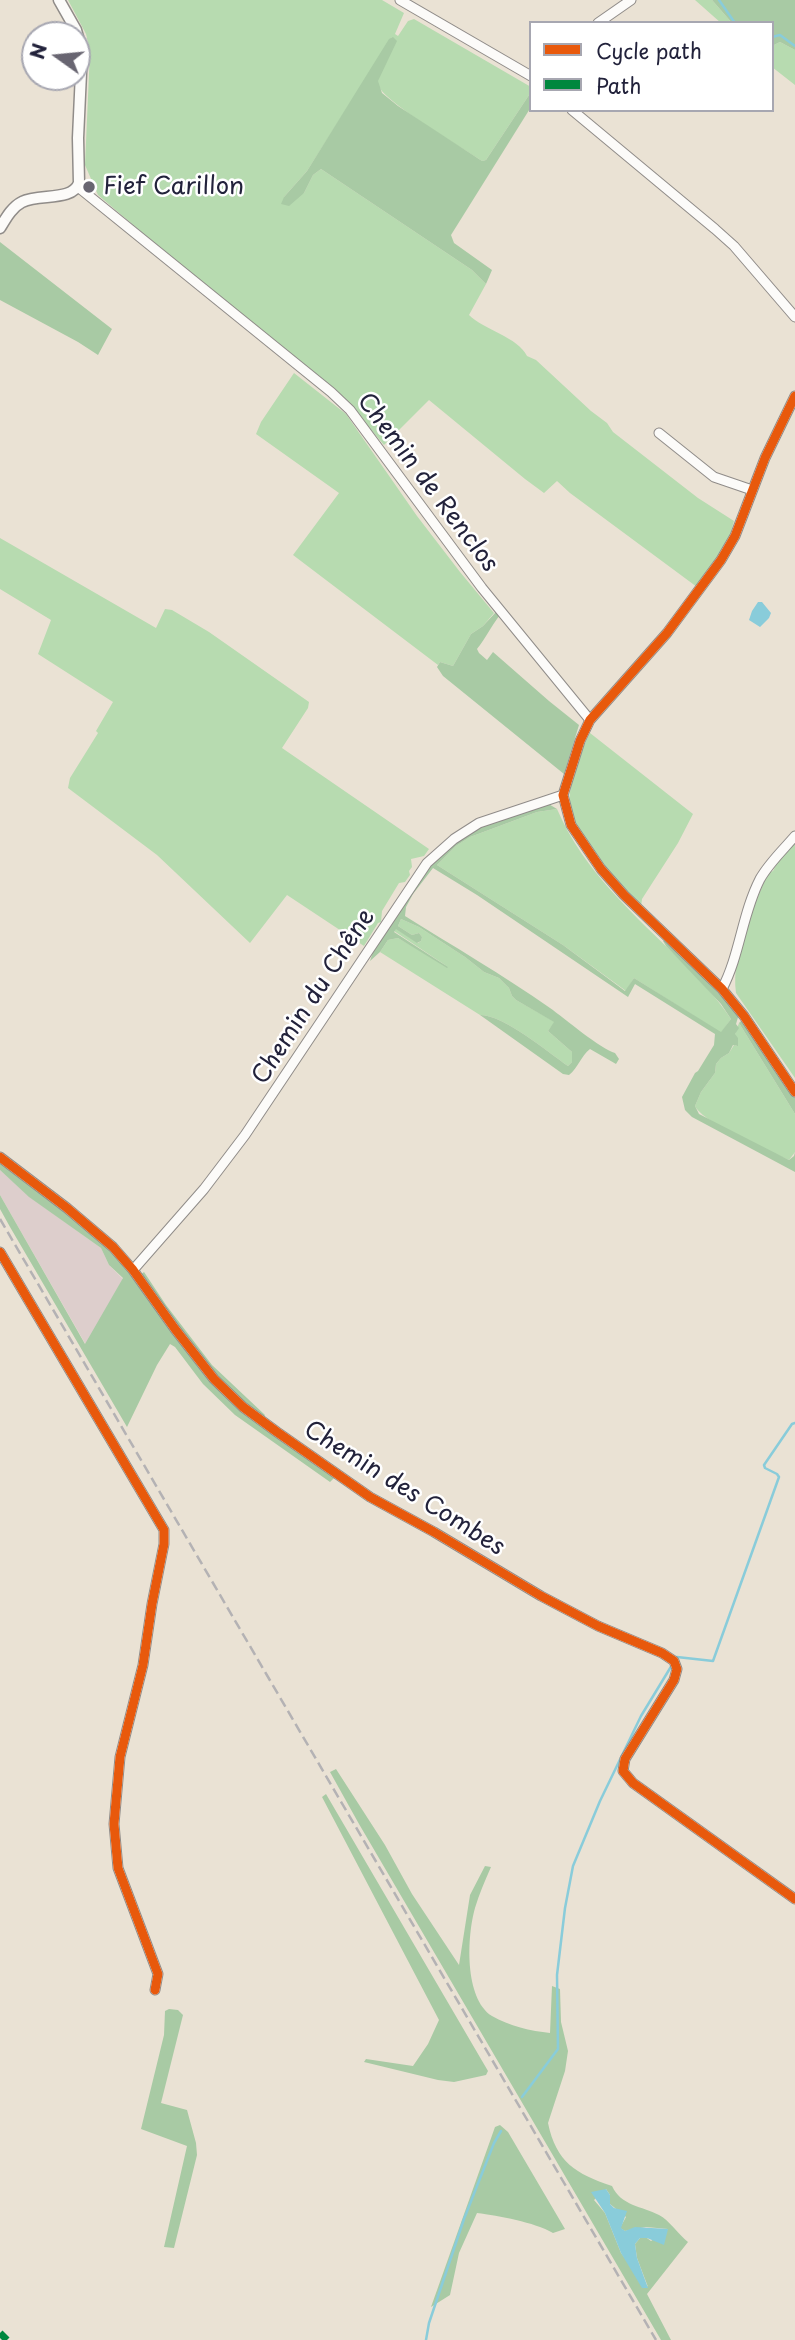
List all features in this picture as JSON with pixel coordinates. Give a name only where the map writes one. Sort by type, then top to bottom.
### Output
[{"type":"street","points":[[0,228],[10,212],[24,201],[70,193],[78,187],[82,51],[76,30],[59,0]]},
{"type":"street","points":[[400,0],[529,75]]},
{"type":"street","points":[[601,21],[631,0]]},
{"type":"street","points":[[574,112],[725,238],[795,317]]},
{"type":"street","name":"Chemin de Renclos","points":[[78,187],[351,410],[482,588],[590,720]]},
{"type":"street","points":[[795,396],[778,428],[735,536],[703,587],[667,633],[590,720],[580,741],[563,795],[571,825],[601,869],[624,895],[722,989],[744,1016],[795,1092]]},
{"type":"street","points":[[659,433],[714,477],[752,490]]},
{"type":"street","name":"Chemin du Chêne","points":[[133,1270],[189,1207],[239,1144],[427,863],[454,839],[479,823],[563,795]]},
{"type":"street","points":[[722,989],[730,973],[746,914],[759,881],[772,861],[795,836]]},
{"type":"street","name":"Chemin des Combes","points":[[0,1157],[113,1247],[214,1379],[243,1407],[370,1497],[541,1596],[674,1661],[676,1673],[671,1685],[625,1759],[626,1776],[795,1899]]},
{"type":"street","points":[[0,1252],[164,1530],[164,1545],[143,1665],[120,1757],[114,1824],[118,1868],[158,1974],[155,1990]]},
{"type":"shaded area","points":[[0,1170],[30,1197],[101,1248],[109,1265],[123,1279],[86,1345],[0,1195]]},
{"type":"green space","points":[[68,0],[382,0],[404,13],[395,34],[398,36],[408,21],[414,19],[529,86],[529,95],[486,160],[482,161],[407,112],[382,91],[378,79],[392,37],[307,171],[284,197],[304,193],[313,175],[321,169],[472,270],[486,284],[469,315],[523,349],[527,356],[536,360],[607,423],[613,432],[698,498],[734,521],[728,542],[697,587],[557,481],[544,493],[429,400],[384,445],[354,410],[98,195],[85,165],[88,91],[91,91],[91,21],[79,21]]},
{"type":"green space","points":[[695,0],[712,0],[730,21],[719,21]]},
{"type":"green space","points":[[712,0],[795,0],[795,50],[780,42],[774,45],[774,21],[730,21]]},
{"type":"green space","points":[[393,37],[397,41],[378,81],[382,93],[482,161],[486,160],[529,95],[529,110],[451,235],[454,243],[492,270],[486,284],[472,270],[321,169],[313,175],[304,193],[289,206],[281,204],[307,171],[389,39]]},
{"type":"green space","points":[[780,42],[795,50],[795,85],[774,69],[774,45]]},
{"type":"green space","points":[[0,242],[112,329],[98,355],[0,300]]},
{"type":"green space","points":[[294,373],[346,414],[417,516],[494,613],[483,626],[471,634],[453,666],[440,662],[438,665],[293,555],[339,493],[256,434],[261,422]]},
{"type":"green space","points":[[0,538],[156,628],[165,609],[172,610],[209,632],[309,702],[308,708],[282,748],[429,849],[424,856],[411,859],[410,875],[405,882],[399,883],[382,911],[381,922],[364,946],[287,895],[250,943],[157,855],[68,788],[70,778],[98,733],[96,731],[113,702],[38,654],[51,620],[0,589]]},
{"type":"green space","points":[[496,612],[500,615],[477,649],[479,653],[487,660],[493,652],[579,725],[564,774],[443,676],[437,667],[440,662],[453,666],[471,634]]},
{"type":"green space","points":[[590,733],[693,814],[642,899],[641,907],[588,846],[573,818],[570,797],[573,778]]},
{"type":"green space","points":[[547,803],[557,809],[537,812],[470,837],[456,846],[437,865],[563,945],[625,991],[634,978],[721,1032],[731,1019],[721,1004],[666,946],[663,941],[666,940],[739,1014],[736,1024],[739,1028],[735,1034],[738,1046],[733,1045],[729,1053],[716,1064],[715,1073],[701,1092],[695,1106],[699,1114],[789,1160],[795,1152],[795,1172],[692,1117],[685,1110],[682,1097],[714,1045],[715,1034],[635,984],[628,997],[433,868],[413,894],[406,907],[405,916],[514,984],[592,1040],[615,1053],[619,1059],[616,1064],[590,1049],[569,1075],[563,1074],[480,1015],[489,1016],[512,1027],[568,1066],[572,1062],[572,1052],[548,1031],[554,1022],[516,1000],[499,978],[484,972],[419,927],[401,919],[398,926],[412,935],[419,933],[421,941],[417,943],[396,929],[394,932],[448,967],[398,938],[388,940],[370,961],[405,900],[443,852],[484,825]]},
{"type":"green space","points":[[557,809],[568,832],[596,873],[629,910],[702,982],[726,1011],[731,1019],[721,1033],[634,978],[626,991],[563,945],[437,865],[456,846],[470,837],[537,812]]},
{"type":"green space","points":[[795,842],[795,1078],[736,993],[735,978],[744,931],[768,873],[773,871]]},
{"type":"green space","points":[[401,919],[419,927],[484,972],[499,978],[516,1000],[555,1022],[548,1031],[572,1052],[572,1062],[568,1066],[512,1027],[489,1016],[480,1015],[380,952],[388,940],[398,938],[448,967],[394,931],[396,928],[418,943],[421,941],[419,933],[412,935],[398,926]]},
{"type":"green space","points":[[742,1020],[795,1098],[795,1114],[739,1023]]},
{"type":"green space","points":[[739,1023],[795,1114],[795,1152],[789,1160],[723,1128],[695,1106],[701,1092],[715,1073],[716,1064],[734,1045],[737,1046],[735,1034]]},
{"type":"green space","points":[[0,1163],[106,1244],[135,1279],[144,1272],[212,1365],[265,1415],[260,1423],[335,1477],[330,1482],[235,1415],[203,1384],[170,1344],[127,1427],[0,1209],[0,1195],[85,1344],[123,1278],[109,1265],[101,1248],[29,1197],[0,1170]]},
{"type":"green space","points":[[336,1769],[459,1965],[470,1895],[485,1866],[491,1867],[477,1903],[470,1934],[470,1966],[476,1995],[483,2007],[499,2020],[520,2028],[550,2033],[552,1986],[560,1989],[561,2022],[568,2051],[565,2071],[548,2123],[552,2136],[556,2148],[570,2165],[588,2177],[612,2186],[626,2202],[663,2217],[688,2242],[647,2294],[671,2340],[661,2340],[330,1772]],"holes":[[[606,2189],[610,2195],[610,2204],[626,2217],[620,2228],[625,2231],[646,2227],[668,2229],[651,2241],[640,2238],[635,2244],[637,2258],[648,2287],[621,2253],[605,2213],[594,2200]]]},
{"type":"green space","points":[[326,1794],[488,2071],[486,2075],[454,2082],[364,2062],[366,2059],[413,2066],[428,2044],[439,2020],[322,1797]]},
{"type":"green space","points":[[178,2010],[183,2015],[161,2103],[187,2110],[197,2155],[174,2248],[164,2247],[187,2146],[141,2129],[164,2035],[165,2011]]},
{"type":"green space","points":[[500,2125],[508,2132],[565,2229],[553,2233],[526,2223],[477,2213],[459,2253],[450,2295],[431,2307],[495,2127]]},
{"type":"water","points":[[758,602],[762,602],[771,613],[760,627],[749,620]]},
{"type":"water","points":[[606,2189],[610,2195],[610,2204],[614,2208],[627,2211],[621,2228],[625,2231],[635,2227],[668,2229],[664,2245],[647,2238],[640,2238],[635,2244],[648,2288],[642,2288],[621,2253],[605,2213],[591,2192]]},
{"type":"waterway","points":[[719,0],[734,21]]},
{"type":"waterway","points":[[774,36],[780,35],[795,46]]},
{"type":"waterway","points":[[677,1657],[713,1661],[779,1477],[764,1465],[795,1423]]},
{"type":"waterway","points":[[522,2097],[558,2049],[557,1975],[573,1866],[600,1801],[641,1716],[672,1665]]},
{"type":"waterway","points":[[426,2340],[429,2323],[464,2219],[501,2131]]},
{"type":"railway","points":[[0,1219],[656,2340]]},
{"type":"marked path","points":[[0,2333],[7,2340]]},
{"type":"cycle path","points":[[795,396],[765,458],[735,536],[721,560],[667,633],[590,720],[580,741],[563,795],[571,825],[601,869],[624,895],[722,989],[744,1016],[795,1092]]},
{"type":"cycle path","points":[[0,1157],[113,1247],[214,1379],[243,1407],[370,1497],[541,1596],[674,1661],[677,1669],[674,1680],[625,1759],[623,1771],[633,1783],[795,1899]]},
{"type":"cycle path","points":[[0,1252],[164,1530],[164,1544],[143,1665],[120,1757],[114,1824],[118,1868],[158,1974],[155,1990]]},
{"type":"place","name":"Fief Carillon","points":[[89,187]]}]
